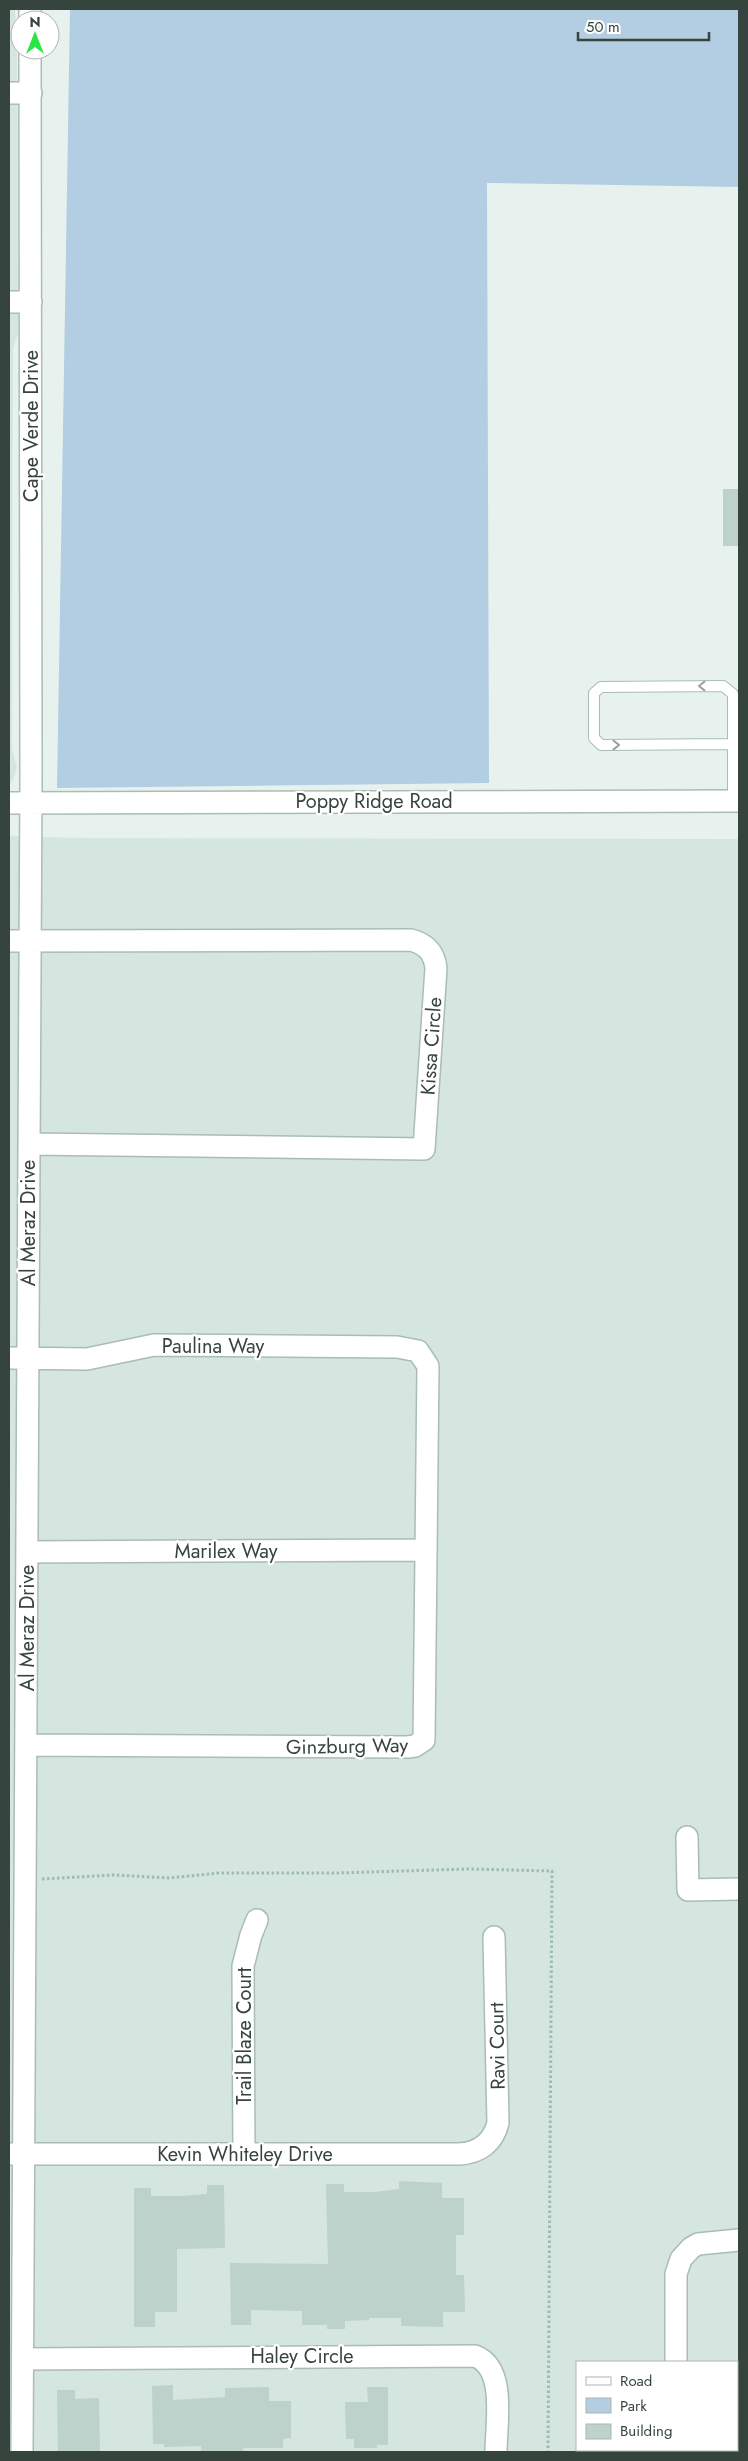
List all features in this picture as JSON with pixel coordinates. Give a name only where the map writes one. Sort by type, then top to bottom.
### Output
[{"type":"street","name":"Cape Verde Drive","points":[[30,60],[30,803]]},
{"type":"street","points":[[9,93],[31,93]]},
{"type":"street","points":[[9,302],[31,302]]},
{"type":"street","name":"Poppy Ridge Road","points":[[9,803],[736,801]]},
{"type":"street","name":"Al Meraz Drive","points":[[22,2452],[23,2359],[16,2154],[25,1880],[27,1552],[18,1358],[28,1144],[30,803]]},
{"type":"street","name":"Kissa Circle","points":[[28,1144],[424,1149],[436,968],[432,953],[426,946],[411,940],[30,941]]},
{"type":"street","points":[[9,941],[30,941]]},
{"type":"street","name":"Paulina Way","points":[[18,1358],[88,1359],[154,1345],[397,1347],[418,1351]]},
{"type":"street","name":"Ginzburg Way","points":[[26,1745],[415,1746],[424,1740],[428,1366],[418,1351]]},
{"type":"street","name":"Marilex Way","points":[[27,1552],[425,1550]]},
{"type":"street","points":[[687,1837],[688,1890],[739,1889]]},
{"type":"street","name":"Trail Blaze Court","points":[[244,2154],[242,1983],[246,1950],[257,1920]]},
{"type":"street","name":"Ravi Court","points":[[480,2149],[492,2138],[498,2123],[494,1937]]},
{"type":"street","name":"Kevin Whiteley Drive","points":[[16,2154],[459,2154],[480,2149]]},
{"type":"street","points":[[676,2361],[676,2274],[681,2259],[685,2253],[698,2244],[739,2240]]},
{"type":"street","name":"Haley Circle","points":[[23,2359],[475,2356],[487,2362],[495,2376],[496,2452]]},
{"type":"lane","points":[[733,744],[601,745],[594,738],[594,693],[601,687],[723,686],[733,694],[736,801]]},
{"type":"path","points":[[25,1880],[114,1875],[170,1878],[218,1873],[337,1873],[469,1869],[552,1871],[548,2452]]},
{"type":"shaded area","points":[[9,9],[15,9],[10,10],[10,60],[17,60],[18,333],[13,349],[12,749],[17,768],[12,782],[9,784]]},
{"type":"shaded area","points":[[9,836],[83,838],[739,839],[739,2452],[9,2452]]},
{"type":"green space","points":[[70,9],[739,9],[739,187],[487,183],[489,783],[57,788]]},
{"type":"building","points":[[723,489],[739,489],[739,546],[723,546]]},
{"type":"building","points":[[399,2181],[442,2183],[442,2198],[464,2198],[464,2235],[456,2235],[456,2275],[464,2275],[465,2312],[443,2312],[443,2327],[401,2326],[401,2318],[369,2318],[369,2320],[345,2321],[345,2329],[327,2329],[327,2325],[302,2325],[302,2311],[251,2310],[251,2325],[231,2325],[230,2263],[328,2264],[326,2184],[344,2184],[344,2192],[375,2192],[399,2189]]},
{"type":"building","points":[[207,2185],[224,2185],[225,2248],[177,2249],[177,2312],[155,2312],[155,2327],[134,2327],[134,2188],[151,2188],[151,2196],[182,2196],[207,2194]]},
{"type":"building","points":[[173,2385],[173,2400],[225,2397],[225,2388],[269,2387],[269,2401],[291,2401],[291,2438],[283,2439],[283,2448],[243,2448],[243,2451],[201,2452],[201,2446],[164,2447],[164,2444],[153,2444],[152,2386]]},
{"type":"building","points":[[367,2387],[388,2387],[388,2445],[377,2445],[377,2448],[354,2448],[354,2439],[346,2439],[345,2402],[368,2402]]},
{"type":"building","points":[[57,2390],[75,2390],[75,2399],[99,2398],[100,2452],[58,2452]]}]
